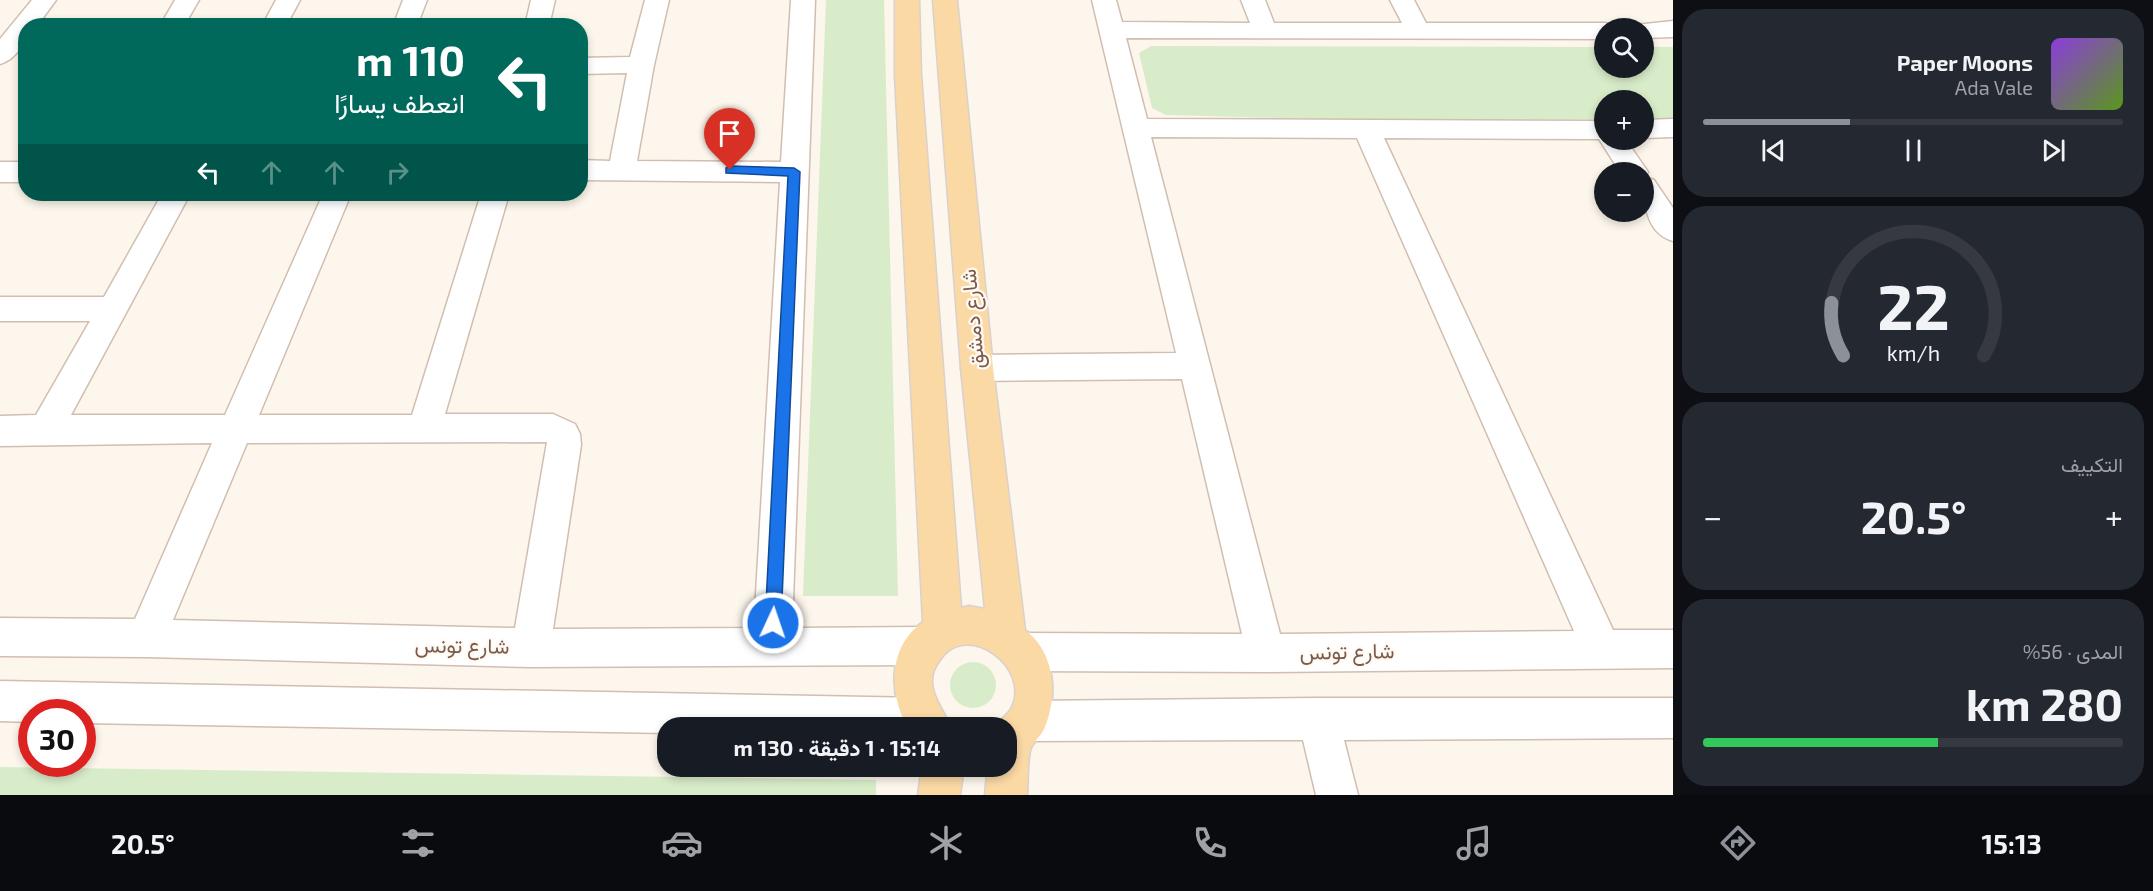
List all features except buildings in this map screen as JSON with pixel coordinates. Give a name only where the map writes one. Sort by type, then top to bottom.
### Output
[{"type":"main road","points":[[907,0],[908,75],[933,638]]},
{"type":"main road","name":"شارع دمشق","points":[[945,0],[977,368],[1014,645],[1030,668],[1035,686],[1034,704],[1017,730]]},
{"type":"main road","points":[[908,75],[950,76]]},
{"type":"main road","points":[[924,717],[914,700],[911,680],[915,662],[933,638],[958,625],[975,625],[992,629],[1014,645]]},
{"type":"main road","points":[[939,795],[941,777]]},
{"type":"main road","points":[[1006,795],[1009,777]]},
{"type":"street","points":[[30,18],[44,0]]},
{"type":"street","points":[[177,18],[187,0]]},
{"type":"street","points":[[278,18],[288,0]]},
{"type":"street","points":[[408,18],[415,0]]},
{"type":"street","points":[[539,18],[543,0]]},
{"type":"street","points":[[622,168],[641,65],[657,0]]},
{"type":"street","points":[[772,646],[803,0]]},
{"type":"street","points":[[1104,0],[1266,653]]},
{"type":"street","points":[[1253,0],[1265,30]]},
{"type":"street","points":[[1402,0],[1418,31]]},
{"type":"street","points":[[1654,30],[1673,29]]},
{"type":"street","points":[[1112,30],[1594,31]]},
{"type":"street","points":[[0,56],[18,33]]},
{"type":"street","points":[[0,65],[18,65]]},
{"type":"street","points":[[588,66],[641,65]]},
{"type":"street","points":[[1136,128],[1594,130]]},
{"type":"street","points":[[1654,129],[1673,128]]},
{"type":"street","points":[[1367,130],[1601,648]]},
{"type":"street","points":[[588,170],[622,168],[794,172]]},
{"type":"street","points":[[0,172],[18,172]]},
{"type":"street","points":[[46,429],[172,201]]},
{"type":"street","points":[[146,638],[334,201]]},
{"type":"street","points":[[424,429],[493,201]]},
{"type":"street","points":[[1654,202],[1673,230]]},
{"type":"street","points":[[0,309],[113,309]]},
{"type":"street","points":[[977,368],[1193,366]]},
{"type":"street","points":[[0,431],[553,428],[563,434],[564,445],[531,648]]},
{"type":"street","name":"شارع تونس","points":[[0,637],[146,638],[531,648],[772,646],[933,638]]},
{"type":"street","name":"شارع تونس","points":[[1014,645],[1266,653],[1673,649]]},
{"type":"street","points":[[0,701],[674,717]]},
{"type":"street","points":[[1017,733],[1318,718],[1673,718]]},
{"type":"street","points":[[1318,718],[1337,795]]},
{"type":"green space","points":[[826,0],[884,0],[898,596],[803,596]]},
{"type":"green space","points":[[1151,46],[1594,47],[1594,78],[1654,78],[1654,47],[1673,47],[1673,119],[1654,119],[1654,90],[1594,90],[1594,119],[1401,121],[1166,115],[1152,108],[1139,53]]},
{"type":"green space","points":[[978,662],[990,668],[995,676],[995,694],[990,702],[982,707],[968,708],[960,705],[953,698],[950,680],[953,672],[960,665]]},
{"type":"green space","points":[[0,767],[18,767],[18,777],[96,777],[96,768],[876,780],[876,795],[0,795]]},
{"type":"route","points":[[730,170],[794,172],[773,623]]}]
